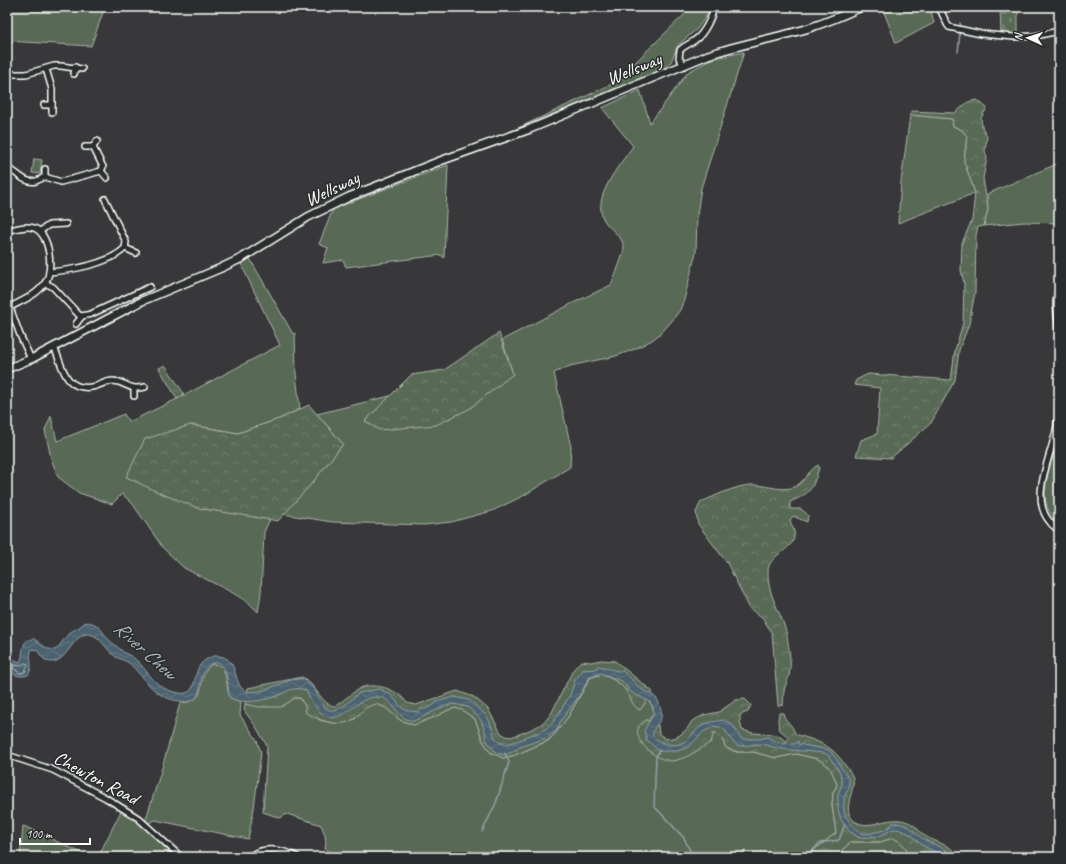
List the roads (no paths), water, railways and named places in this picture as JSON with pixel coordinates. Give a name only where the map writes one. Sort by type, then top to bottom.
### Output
[{"type":"main road","name":"Wellsway","points":[[7,368],[31,359],[142,301],[242,258],[308,217],[349,196],[440,160],[530,129],[708,55],[809,28],[861,7]]},
{"type":"street","points":[[7,11],[8,7]]},
{"type":"street","points":[[684,66],[680,58],[680,50],[696,39],[712,16],[714,7]]},
{"type":"street","points":[[939,7],[949,27],[981,34],[1014,37],[1035,36],[1059,31]]},
{"type":"street","points":[[7,74],[26,74],[46,68],[61,66],[82,69]]},
{"type":"street","points":[[74,74],[75,67]]},
{"type":"street","points":[[46,68],[52,89],[52,112]]},
{"type":"street","points":[[44,105],[52,105]]},
{"type":"street","points":[[96,141],[94,147],[103,167],[101,171]]},
{"type":"street","points":[[85,147],[94,147]]},
{"type":"street","points":[[7,169],[11,170],[25,180],[37,181],[45,177],[61,182],[101,171]]},
{"type":"street","points":[[45,169],[45,177]]},
{"type":"street","points":[[101,171],[106,178]]},
{"type":"street","points":[[49,272],[71,270],[91,264],[110,257],[125,248],[126,242],[105,199]]},
{"type":"street","points":[[111,211],[117,208]]},
{"type":"street","points":[[40,231],[47,226],[57,228],[66,224]]},
{"type":"street","points":[[7,231],[27,227],[35,228],[40,231],[48,248],[50,259],[49,272],[45,283],[31,296],[10,307]]},
{"type":"street","points":[[125,248],[136,253]]},
{"type":"street","points":[[45,283],[52,287],[78,315],[82,316],[91,314],[150,287]]},
{"type":"street","points":[[1059,284],[1056,303],[1059,334]]},
{"type":"street","points":[[7,299],[31,359]]},
{"type":"street","points":[[76,324],[82,316]]},
{"type":"street","points":[[54,347],[60,358],[64,374],[73,384],[79,387],[88,388],[98,386],[109,381],[134,389],[145,387]]},
{"type":"street","points":[[134,389],[134,396]]},
{"type":"street","points":[[1059,409],[1054,441],[1041,485],[1041,498],[1044,512],[1049,522],[1059,530]]},
{"type":"street","name":"Chewton Road","points":[[7,755],[49,768],[106,798],[138,818],[181,857]]},
{"type":"street","points":[[249,857],[262,851],[274,850],[298,857]]},
{"type":"water","name":"River Chew","points":[[88,622],[98,626],[108,639],[122,651],[135,659],[159,685],[168,690],[187,693],[192,689],[197,670],[201,664],[211,657],[219,656],[225,657],[229,660],[234,668],[240,687],[247,692],[262,691],[294,679],[303,679],[314,689],[325,708],[331,710],[342,708],[359,693],[379,689],[390,694],[403,709],[409,711],[419,712],[421,709],[434,705],[436,702],[454,697],[469,700],[486,715],[495,738],[501,743],[507,744],[538,733],[549,727],[570,695],[575,680],[583,670],[596,669],[598,666],[622,671],[640,688],[658,700],[661,708],[661,718],[652,734],[661,742],[677,745],[688,739],[703,725],[723,720],[732,724],[742,739],[760,739],[767,737],[780,743],[795,744],[798,741],[798,744],[829,750],[849,779],[849,787],[844,798],[844,812],[853,827],[861,833],[867,834],[885,830],[894,823],[901,824],[910,828],[922,838],[944,849],[954,857],[944,857],[922,845],[910,834],[898,829],[890,830],[881,836],[859,838],[849,831],[841,820],[838,809],[838,794],[842,784],[840,772],[828,755],[824,753],[781,749],[762,744],[738,746],[733,742],[724,729],[715,726],[703,732],[690,746],[686,748],[677,751],[659,751],[647,740],[644,731],[654,713],[653,707],[649,701],[632,693],[622,681],[601,673],[589,678],[581,693],[560,722],[557,730],[546,738],[520,747],[506,755],[498,754],[492,748],[486,739],[481,720],[468,707],[454,704],[443,707],[414,721],[404,718],[389,701],[377,697],[369,698],[346,712],[331,718],[323,715],[308,695],[307,691],[301,689],[290,690],[277,696],[260,700],[238,701],[233,699],[229,696],[224,668],[217,662],[211,664],[204,671],[200,688],[195,699],[186,702],[172,700],[158,693],[130,664],[116,657],[99,639],[90,634],[83,635],[77,639],[67,652],[55,662],[45,660],[37,650],[32,649],[30,655],[31,668],[28,675],[16,675],[7,668],[7,654],[12,659],[20,662],[26,641],[34,639],[48,649],[56,650],[69,633]]},
{"type":"waterway","points":[[960,23],[961,27]]},
{"type":"waterway","points":[[958,52],[960,32]]},
{"type":"waterway","points":[[660,750],[656,756],[654,806],[684,838],[693,857]]},
{"type":"waterway","points":[[482,832],[496,803],[509,762],[505,753]]},
{"type":"waterway","points":[[806,857],[820,843],[839,840],[845,824]]}]
